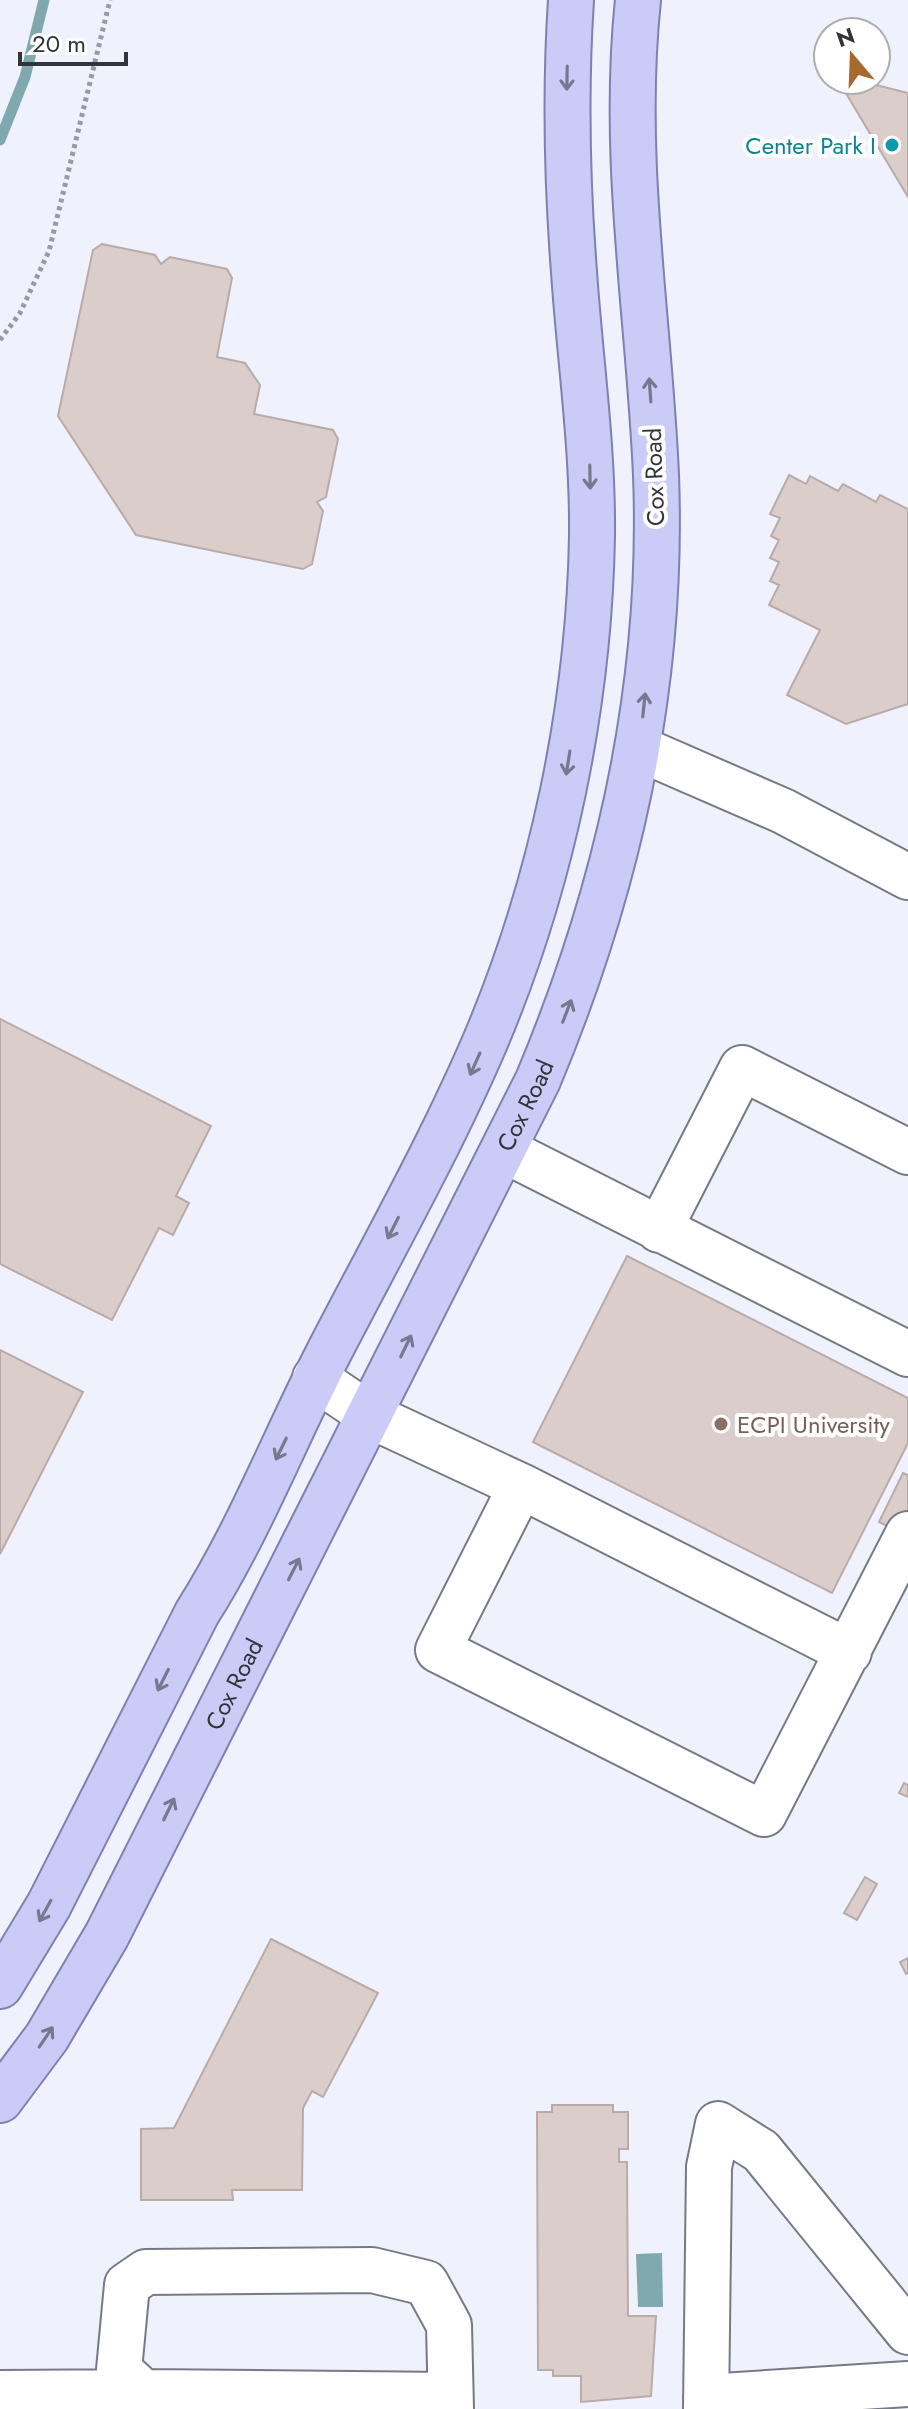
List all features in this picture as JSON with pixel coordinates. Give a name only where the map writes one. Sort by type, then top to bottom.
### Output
[{"type":"main road","points":[[0,1986],[49,1905],[197,1613],[219,1579],[315,1378],[485,1041],[532,913],[563,793],[578,699],[592,536],[589,431],[566,150],[571,0]]},
{"type":"main road","name":"Cox Road","points":[[0,2100],[47,2037],[107,1935],[504,1150],[569,1006],[594,933],[638,748],[657,554],[655,462],[631,147],[638,0]]},
{"type":"lane","points":[[638,748],[783,811],[908,877]]},
{"type":"lane","points":[[659,1230],[742,1068],[908,1152]]},
{"type":"lane","points":[[504,1150],[908,1354]]},
{"type":"lane","points":[[315,1378],[371,1416],[521,1486],[849,1652]]},
{"type":"lane","points":[[521,1486],[438,1650],[764,1814],[908,1534]]},
{"type":"lane","points":[[908,2332],[761,2151],[718,2124],[709,2167],[706,2403],[908,2384]]},
{"type":"lane","points":[[0,2393],[143,2392],[450,2402],[449,2325],[426,2283],[372,2270],[146,2272],[127,2285],[119,2370],[143,2392]]},
{"type":"path","points":[[0,340],[20,313],[49,251],[110,0]]},
{"type":"water","points":[[662,2253],[663,2307],[638,2307],[636,2254]]},
{"type":"building","name":"Center Park I","points":[[892,89],[908,93],[908,197],[848,96],[892,96]]},
{"type":"building","points":[[102,244],[155,255],[161,264],[170,257],[227,269],[232,278],[217,357],[245,363],[260,385],[254,414],[333,430],[338,439],[326,497],[317,502],[323,511],[312,564],[303,569],[136,535],[58,416],[93,250]]},
{"type":"building","points":[[789,475],[806,484],[810,476],[838,491],[843,484],[876,502],[880,495],[908,509],[908,704],[846,724],[787,695],[820,630],[769,605],[779,585],[770,581],[779,562],[770,558],[779,540],[771,536],[780,518],[770,514]]},
{"type":"building","points":[[0,1019],[211,1126],[176,1196],[189,1203],[173,1235],[159,1228],[112,1320],[0,1264]]},
{"type":"building","points":[[627,1256],[908,1398],[908,1443],[832,1593],[533,1442]]},
{"type":"building","points":[[0,1350],[83,1392],[0,1554]]},
{"type":"building","points":[[903,1473],[908,1475],[908,1514],[899,1532],[879,1522]]},
{"type":"building","points":[[904,1783],[908,1785],[908,1797],[899,1793]]},
{"type":"building","points":[[865,1877],[877,1884],[857,1920],[844,1913]]},
{"type":"building","points":[[271,1939],[378,1993],[323,2097],[312,2091],[303,2108],[302,2190],[232,2190],[233,2200],[141,2200],[141,2129],[174,2128]]},
{"type":"building","points":[[908,1958],[908,1973],[906,1974],[900,1962]]},
{"type":"building","points":[[552,2105],[613,2105],[613,2112],[628,2112],[628,2149],[619,2149],[619,2162],[627,2162],[628,2316],[656,2316],[651,2396],[581,2402],[581,2376],[553,2376],[553,2370],[538,2370],[537,2112],[552,2112]]},
{"type":"waterway","points":[[0,140],[25,77],[44,0]]},
{"type":"place","name":"Center Park I","points":[[892,145]]},
{"type":"place","name":"ECPI University","points":[[721,1424]]}]
